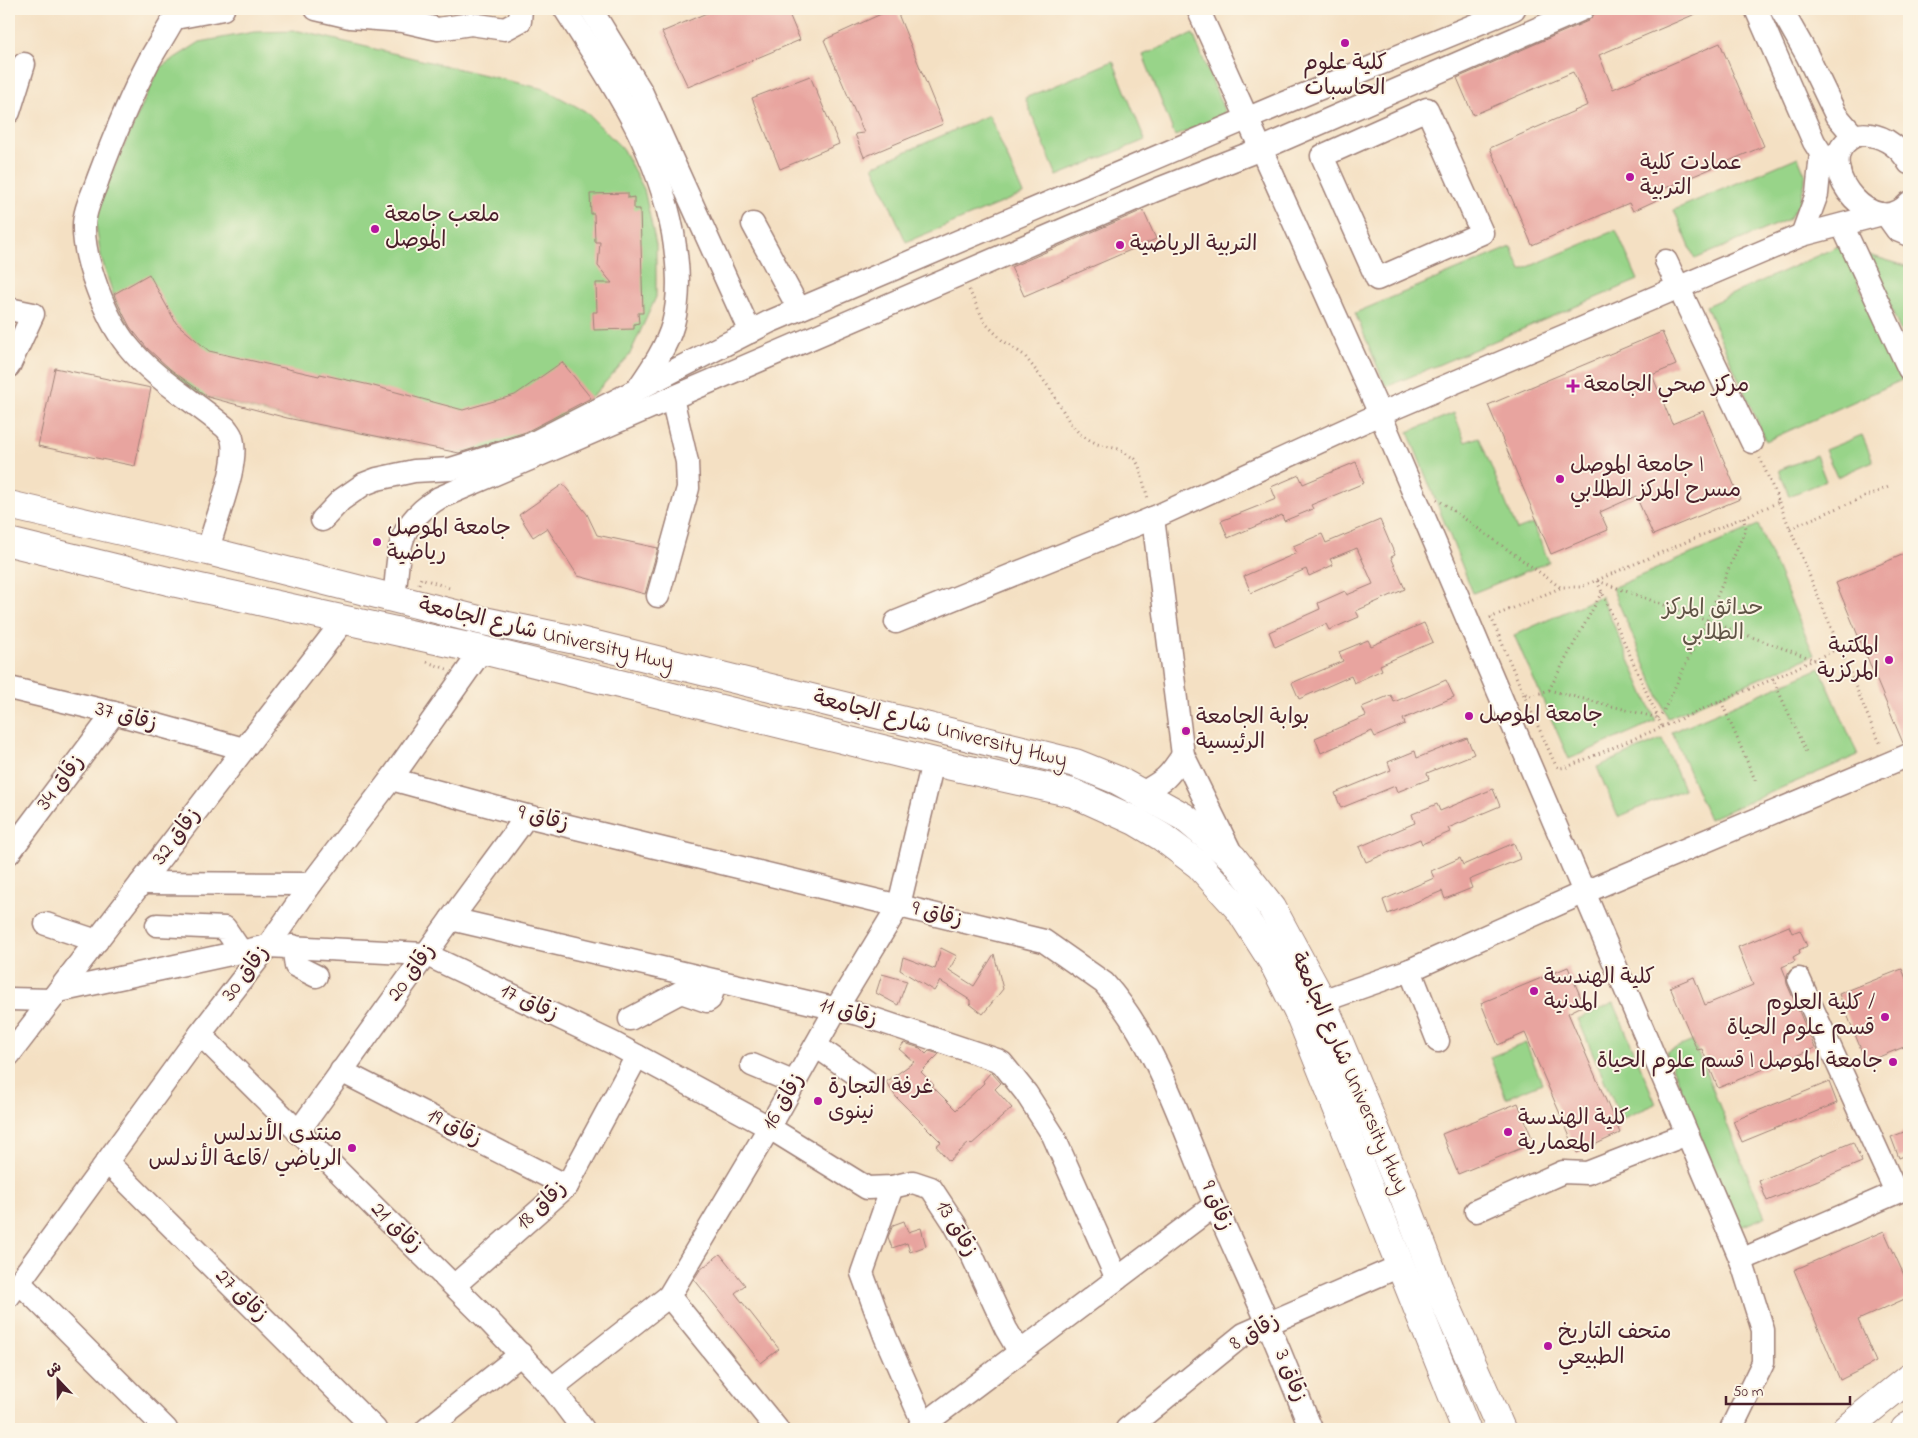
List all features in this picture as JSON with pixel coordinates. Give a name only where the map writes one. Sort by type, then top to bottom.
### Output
[{"type":"main road","name":"شارع الجامعة University Hwy","points":[[9,506],[208,551],[479,620],[580,641],[1075,763],[1118,780],[1184,817],[1233,858],[1272,908],[1322,1001],[1402,1192],[1439,1289],[1501,1429]]},
{"type":"main road","name":"شارع الجامعة University Hwy","points":[[9,542],[168,581],[482,650],[933,762],[1073,793],[1135,821],[1162,837],[1199,865],[1210,876],[1239,909],[1273,962],[1297,1010],[1466,1429]]},
{"type":"main road","points":[[572,672],[580,641]]},
{"type":"main road","points":[[1846,1429],[1909,1378]]},
{"type":"main road","points":[[1906,1429],[1909,1426]]},
{"type":"street","points":[[208,551],[232,470],[232,437],[226,428],[157,375],[127,345],[110,318],[95,280],[86,245],[84,225],[87,210],[115,132],[150,61],[177,14],[223,9]]},
{"type":"street","points":[[316,9],[350,17],[403,21],[438,29],[471,24],[505,29],[520,21],[521,9]]},
{"type":"street","points":[[565,9],[628,110],[642,136],[670,219],[678,274],[673,324],[664,345],[639,388]]},
{"type":"street","points":[[591,9],[641,91],[750,332]]},
{"type":"street","points":[[1198,9],[1380,414],[1741,1260],[1763,1330],[1764,1363],[1731,1429]]},
{"type":"street","points":[[394,599],[402,538],[407,528],[420,511],[455,479],[530,444],[799,309],[1248,118],[1514,9]]},
{"type":"street","points":[[322,520],[331,509],[352,491],[377,479],[414,471],[455,479],[649,408],[1156,190],[1261,149],[1583,9]]},
{"type":"street","points":[[1756,9],[1808,131],[1821,153],[1839,171]]},
{"type":"street","points":[[1781,9],[1807,55],[1836,115],[1854,136]]},
{"type":"street","points":[[9,112],[24,64]]},
{"type":"street","points":[[1310,127],[1322,156],[1377,279],[1482,233],[1427,110],[1322,156]]},
{"type":"street","points":[[1909,163],[1898,149],[1880,138],[1870,135],[1854,136],[1842,146],[1837,165],[1843,182],[1857,201],[1866,208],[1885,215],[1897,230],[1909,235]]},
{"type":"street","points":[[1802,235],[1816,194],[1821,153]]},
{"type":"street","points":[[896,622],[1153,518],[1380,414],[1679,289],[1802,235],[1900,212],[1909,203]]},
{"type":"street","points":[[753,224],[799,309]]},
{"type":"street","points":[[1842,225],[1909,369]]},
{"type":"street","points":[[949,244],[962,273]]},
{"type":"street","points":[[1666,261],[1752,442]]},
{"type":"street","points":[[9,309],[33,314],[9,366]]},
{"type":"street","points":[[639,388],[649,408]]},
{"type":"street","points":[[658,596],[688,488],[687,462],[672,398]]},
{"type":"street","points":[[1153,518],[1183,756],[1233,858]]},
{"type":"street","name":"زقاق 32","points":[[9,1055],[244,748],[346,619]]},
{"type":"street","name":"زقاق 30","points":[[14,1289],[200,1034],[268,946],[311,884],[391,779],[482,650]]},
{"type":"street","name":"زقاق 37","points":[[9,688],[114,713],[244,748]]},
{"type":"street","name":"زقاق 34","points":[[9,853],[114,713]]},
{"type":"street","points":[[1142,793],[1163,782],[1183,756]]},
{"type":"street","points":[[1322,1001],[1410,970],[1584,892],[1909,756]]},
{"type":"street","name":"زقاق 16","points":[[552,1388],[669,1296],[769,1128],[836,1009],[899,906],[933,762]]},
{"type":"street","name":"زقاق 9","points":[[391,779],[527,816],[1044,941],[1104,983],[1112,991],[1143,1038],[1162,1075],[1215,1205],[1268,1323]]},
{"type":"street","name":"زقاق 20","points":[[298,1132],[451,918],[527,816]]},
{"type":"street","points":[[141,883],[311,884]]},
{"type":"street","name":"زقاق 11","points":[[451,918],[868,1017],[988,1056],[1002,1063],[1026,1092],[1053,1135],[1117,1279]]},
{"type":"street","points":[[46,924],[96,941]]},
{"type":"street","points":[[157,925],[225,928],[242,953]]},
{"type":"street","name":"زقاق 17","points":[[9,1000],[55,996],[268,946],[425,954],[613,1043],[769,1128]]},
{"type":"street","points":[[293,946],[296,966],[316,976]]},
{"type":"street","points":[[1410,970],[1438,1041]]},
{"type":"street","points":[[1741,1260],[1902,1189],[1799,979]]},
{"type":"street","points":[[630,1019],[680,992],[707,1001],[710,999],[716,981]]},
{"type":"street","name":"زقاق 21","points":[[200,1034],[454,1285],[521,1354],[552,1388],[583,1429]]},
{"type":"street","points":[[816,1046],[866,1080]]},
{"type":"street","name":"زقاق 18","points":[[454,1285],[567,1186],[636,1056]]},
{"type":"street","points":[[752,1065],[795,1083]]},
{"type":"street","name":"زقاق 19","points":[[341,1071],[567,1186]]},
{"type":"street","name":"زقاق 13","points":[[769,1128],[867,1188],[892,1187],[913,1182],[931,1188],[971,1253],[1006,1329],[1019,1352]]},
{"type":"street","points":[[1476,1211],[1563,1172],[1587,1173],[1687,1134]]},
{"type":"street","name":"زقاق 27","points":[[107,1162],[374,1429]]},
{"type":"street","points":[[892,1187],[862,1273],[921,1427],[1215,1205]]},
{"type":"street","name":"زقاق 8","points":[[1127,1429],[1244,1334],[1400,1266]]},
{"type":"street","points":[[14,1289],[166,1429]]},
{"type":"street","points":[[669,1296],[777,1429]]},
{"type":"street","name":"زقاق 3","points":[[1268,1323],[1311,1429]]},
{"type":"street","points":[[427,1429],[521,1354]]},
{"type":"path","points":[[962,273],[985,323],[1002,340],[1024,355],[1051,390],[1070,423],[1081,435],[1097,444],[1118,449],[1135,459],[1140,466],[1153,518]]},
{"type":"path","points":[[1752,442],[1790,528],[1879,743],[1886,749]]},
{"type":"path","points":[[1408,479],[1560,587]]},
{"type":"path","points":[[1790,528],[1891,486]]},
{"type":"path","points":[[1469,626],[1560,587],[1581,587],[1597,581],[1779,502]]},
{"type":"path","points":[[1658,718],[1664,712],[1707,620],[1746,528],[1744,517]]},
{"type":"path","points":[[421,578],[457,590]]},
{"type":"path","points":[[1597,581],[1662,726]]},
{"type":"path","points":[[1597,581],[1815,660]]},
{"type":"path","points":[[1549,690],[1602,592]]},
{"type":"path","points":[[1491,617],[1556,766],[1560,768],[1773,679],[1839,648]]},
{"type":"path","points":[[1773,679],[1806,752]]},
{"type":"path","points":[[1523,692],[1531,696],[1549,690],[1658,718]]},
{"type":"path","points":[[1721,701],[1756,782]]},
{"type":"green space","name":"ملعب جامعة الموصل","points":[[299,31],[544,89],[585,111],[622,148],[644,189],[656,245],[656,297],[629,356],[591,398],[551,427],[500,447],[461,453],[287,418],[196,394],[156,365],[132,337],[113,294],[101,257],[94,213],[159,68],[200,42],[254,32]]},
{"type":"green space","points":[[1193,34],[1226,115],[1175,136],[1143,55]]},
{"type":"green space","points":[[1113,61],[1145,140],[1057,176],[1025,98]]},
{"type":"green space","points":[[989,115],[1023,194],[906,242],[873,166]]},
{"type":"green space","points":[[1798,157],[1805,174],[1805,182],[1799,204],[1789,219],[1695,259],[1674,210]]},
{"type":"green space","points":[[1616,230],[1638,280],[1386,387],[1355,313],[1511,247],[1521,270]]},
{"type":"green space","points":[[1841,245],[1902,380],[1766,441],[1706,306]]},
{"type":"green space","points":[[1869,255],[1909,267],[1909,352]]},
{"type":"green space","points":[[1454,413],[1465,442],[1479,437],[1517,530],[1533,524],[1549,562],[1473,593],[1408,432]]},
{"type":"green space","points":[[1862,435],[1873,461],[1837,477],[1825,450]]},
{"type":"green space","points":[[1816,455],[1826,481],[1789,496],[1779,470]]},
{"type":"green space","name":"حدائق المركز الطلابي","points":[[1758,525],[1814,655],[1668,718],[1612,588]]},
{"type":"green space","name":"حدائق المركز الطلابي","points":[[1601,596],[1656,721],[1569,759],[1514,635]]},
{"type":"green space","name":"حدائق المركز الطلابي","points":[[1820,668],[1858,755],[1709,819],[1672,732]]},
{"type":"green space","points":[[1662,739],[1684,789],[1618,817],[1597,767]]},
{"type":"green space","points":[[1614,1003],[1656,1104],[1621,1119],[1578,1019]]},
{"type":"green space","points":[[1693,1041],[1765,1217],[1738,1228],[1666,1052]]},
{"type":"green space","points":[[1526,1043],[1542,1083],[1506,1098],[1490,1057]]},
{"type":"building","points":[[716,9],[787,9],[800,40],[688,87],[662,32]]},
{"type":"building","points":[[892,9],[896,9],[943,124],[864,157],[855,134],[864,133],[824,40]]},
{"type":"building","points":[[1606,9],[1707,9],[1599,55],[1613,89],[1720,43],[1764,146],[1656,192],[1659,199],[1633,211],[1629,203],[1532,245],[1490,148],[1588,105],[1573,72],[1473,115],[1457,78],[1588,21],[1595,13]]},
{"type":"building","points":[[810,76],[839,144],[780,169],[752,98]]},
{"type":"building","points":[[628,193],[628,198],[634,197],[634,209],[640,209],[643,313],[638,313],[639,323],[634,324],[634,329],[594,330],[593,312],[597,312],[596,283],[612,283],[598,266],[600,242],[595,242],[594,214],[591,214],[590,194]]},
{"type":"building","points":[[1143,210],[1156,239],[1024,296],[1011,267]]},
{"type":"building","points":[[149,274],[176,323],[209,351],[319,376],[320,374],[370,385],[463,410],[515,395],[562,362],[591,398],[526,432],[459,453],[287,418],[208,397],[170,369],[147,348],[130,327],[116,300],[114,294]]},
{"type":"building","points":[[1662,332],[1676,365],[1652,375],[1672,424],[1703,411],[1740,499],[1653,535],[1636,496],[1600,512],[1608,530],[1551,554],[1488,405]]},
{"type":"building","points":[[55,368],[151,388],[135,466],[38,446]]},
{"type":"building","points":[[1356,462],[1364,483],[1311,505],[1313,509],[1284,521],[1282,515],[1228,538],[1221,521],[1276,499],[1271,487],[1299,475],[1303,484]]},
{"type":"building","points":[[563,484],[587,514],[597,535],[658,548],[645,594],[578,576],[547,528],[533,537],[519,515]]},
{"type":"building","points":[[1380,520],[1395,555],[1391,557],[1405,589],[1356,611],[1359,617],[1329,630],[1326,624],[1275,647],[1269,632],[1320,609],[1318,603],[1345,591],[1347,595],[1373,584],[1357,548],[1330,559],[1333,565],[1309,576],[1306,569],[1251,593],[1244,576],[1297,553],[1293,546],[1322,534],[1326,543]]},
{"type":"building","name":"المكتبة المركزية","points":[[1909,552],[1909,742],[1903,743],[1836,583]]},
{"type":"building","points":[[1424,623],[1433,642],[1380,665],[1382,670],[1354,683],[1351,676],[1299,699],[1292,683],[1343,661],[1339,652],[1368,640],[1371,646]]},
{"type":"building","points":[[1446,680],[1454,697],[1403,719],[1405,724],[1375,737],[1372,731],[1321,753],[1315,738],[1366,716],[1362,707],[1391,695],[1394,702]]},
{"type":"building","points":[[1467,738],[1474,754],[1427,773],[1429,779],[1397,792],[1395,786],[1341,808],[1335,793],[1391,770],[1388,762],[1415,751],[1417,758]]},
{"type":"building","points":[[1493,789],[1500,806],[1448,828],[1450,832],[1422,844],[1420,839],[1366,862],[1359,847],[1415,823],[1412,814],[1437,804],[1440,811]]},
{"type":"building","points":[[1514,843],[1520,859],[1469,880],[1472,888],[1445,899],[1442,891],[1388,914],[1383,900],[1434,878],[1431,871],[1460,858],[1463,865]]},
{"type":"building","points":[[1789,926],[1792,933],[1800,930],[1807,946],[1799,950],[1800,953],[1793,957],[1795,961],[1782,967],[1787,984],[1815,1048],[1718,1088],[1702,1049],[1697,1050],[1670,987],[1694,977],[1705,1005],[1753,985],[1738,947]]},
{"type":"building","points":[[941,948],[957,956],[949,970],[974,986],[994,954],[1003,989],[983,1014],[970,1004],[970,1000],[940,981],[934,991],[900,970],[903,957],[935,969]]},
{"type":"building","points":[[1568,967],[1584,1005],[1568,1013],[1620,1133],[1577,1153],[1525,1033],[1498,1045],[1481,1003]]},
{"type":"building","points":[[1902,969],[1909,986],[1909,1045],[1866,1062],[1839,994]]},
{"type":"building","points":[[882,974],[907,981],[898,1005],[876,993]]},
{"type":"building","points":[[904,1043],[920,1048],[926,1054],[929,1051],[939,1054],[921,1072],[956,1110],[984,1083],[983,1081],[991,1072],[1001,1083],[995,1089],[1012,1108],[971,1145],[969,1143],[949,1161],[936,1146],[941,1142],[896,1097],[886,1082],[914,1062],[899,1049]]},
{"type":"building","points":[[1829,1082],[1837,1103],[1742,1142],[1733,1121]]},
{"type":"building","points":[[1518,1103],[1534,1143],[1458,1174],[1442,1134]]},
{"type":"building","points":[[1909,1130],[1909,1154],[1899,1158],[1891,1137]]},
{"type":"building","points":[[1853,1142],[1862,1162],[1767,1201],[1759,1181]]},
{"type":"building","points":[[904,1221],[908,1232],[921,1228],[926,1246],[910,1252],[907,1243],[892,1248],[888,1237],[893,1225]]},
{"type":"building","points":[[1884,1231],[1909,1286],[1909,1297],[1858,1320],[1876,1362],[1840,1380],[1794,1270]]},
{"type":"building","points":[[720,1254],[745,1285],[735,1293],[779,1349],[761,1363],[694,1279],[700,1270]]},
{"type":"place","name":"كلية علوم الحاسبات","points":[[1345,43]]},
{"type":"place","name":"عمادت كلية التربية","points":[[1630,177]]},
{"type":"place","name":"ملعب جامعة الموصل","points":[[375,229]]},
{"type":"place","name":"التربية الرياضية","points":[[1120,245]]},
{"type":"place","name":"مركز صحي الجامعة","points":[[1573,386]]},
{"type":"place","name":"جامعة الموصل | مسرح المركز الطلابي","points":[[1560,479]]},
{"type":"place","name":"جامعة الموصل رياضية","points":[[377,542]]},
{"type":"place","name":"المكتبة المركزية","points":[[1889,660]]},
{"type":"place","name":"جامعة الموصل","points":[[1469,716]]},
{"type":"place","name":"بوابة الجامعة الرئيسية","points":[[1186,731]]},
{"type":"place","name":"كلية الهندسة المدنية","points":[[1534,991]]},
{"type":"place","name":"كلية العلوم / قسم علوم الحياة","points":[[1885,1017]]},
{"type":"place","name":"جامعة الموصل | قسم علوم الحياة","points":[[1893,1062]]},
{"type":"place","name":"غرفة التجارة نينوى","points":[[818,1101]]},
{"type":"place","name":"كلية الهندسة المعمارية","points":[[1508,1132]]},
{"type":"place","name":"منتدى الأندلس الرياضي /قاعة الأندلس","points":[[352,1148]]},
{"type":"place","name":"متحف التاريخ الطبيعي","points":[[1548,1346]]}]
